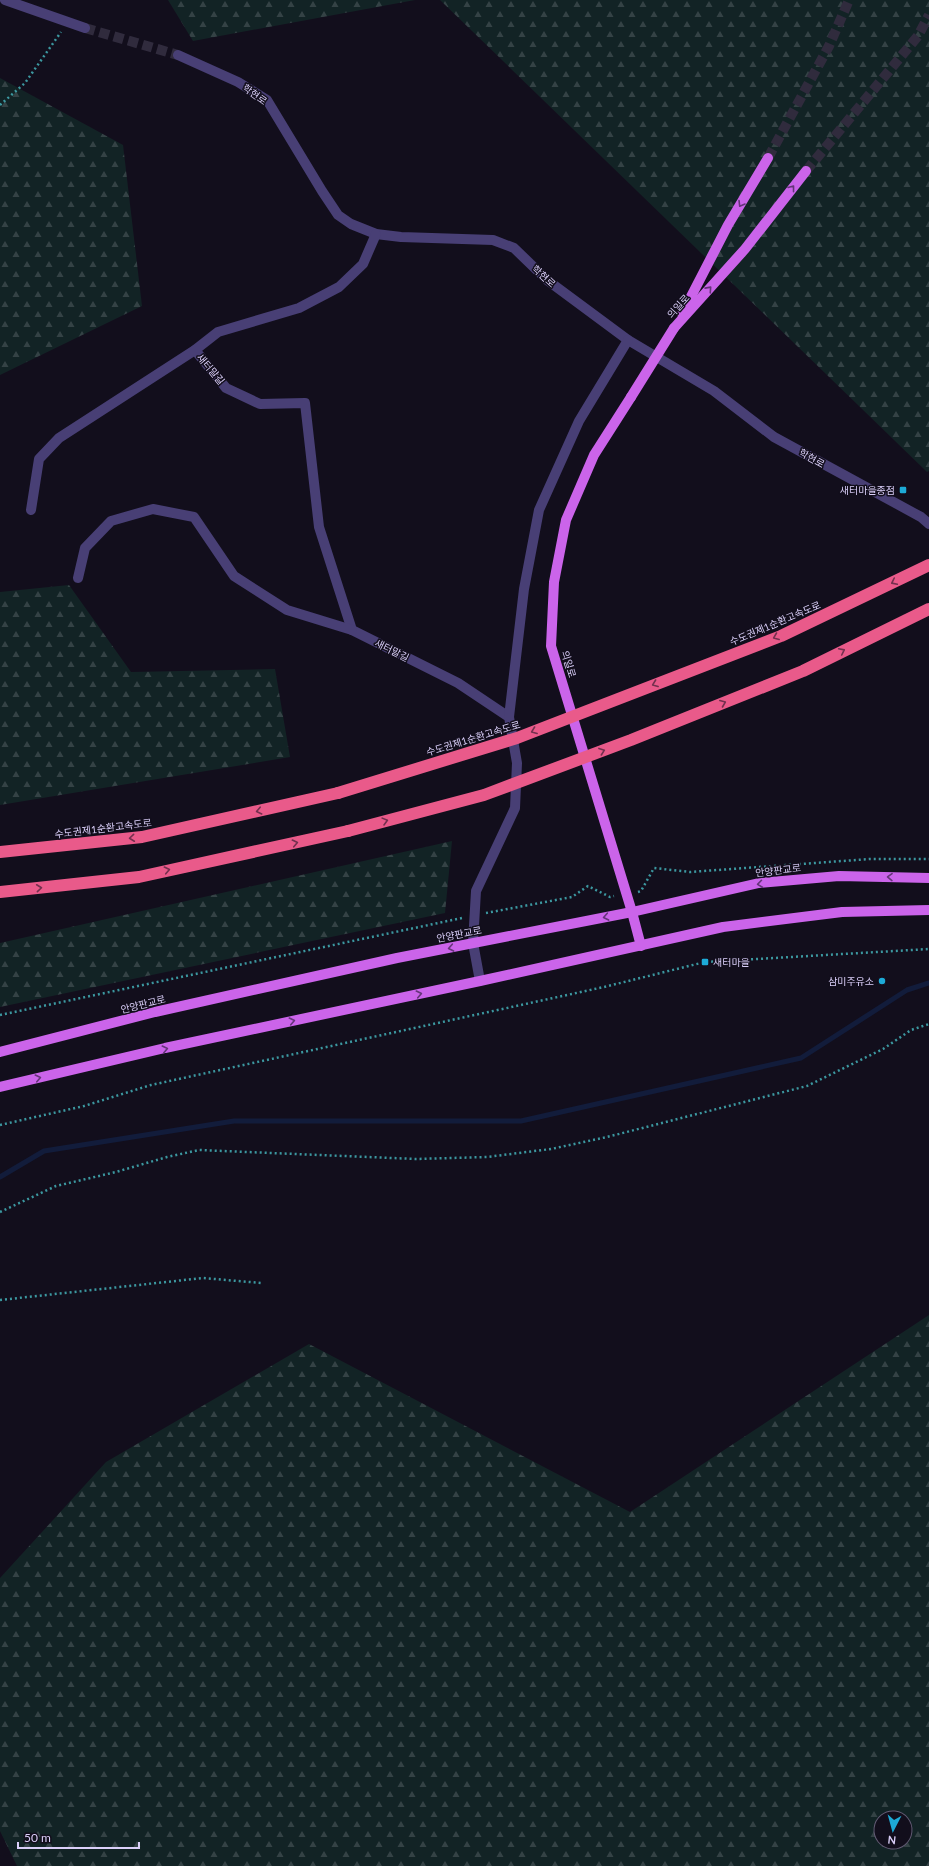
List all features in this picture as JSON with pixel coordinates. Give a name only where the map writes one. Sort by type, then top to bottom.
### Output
[{"type":"highway","name":"수도권제1순환고속도로","points":[[0,852],[142,837],[338,793],[517,738],[781,636],[929,565]]},
{"type":"highway","points":[[0,892],[139,877],[348,831],[484,795],[624,743],[803,671],[929,609]]},
{"type":"main road","name":"의일로","points":[[641,946],[551,646],[554,582],[566,520],[594,455],[632,397],[674,328],[728,225],[768,158]]},
{"type":"main road","name":"의일로","points":[[674,328],[745,249],[806,171]]},
{"type":"main road","name":"안양판교로","points":[[0,1052],[163,1011],[473,943],[632,912],[759,884],[839,876],[929,878]]},
{"type":"main road","points":[[0,1087],[172,1047],[480,982],[723,927],[842,912],[929,910]]},
{"type":"street","points":[[5,0],[85,28]]},
{"type":"street","name":"학현로","points":[[178,55],[238,82],[267,100],[338,215],[352,224],[376,234],[401,237],[494,240],[514,248],[547,280],[628,340],[714,391],[774,437],[921,517],[929,524]]},
{"type":"street","name":"새터말길","points":[[31,510],[39,459],[59,438],[195,350],[218,332],[299,308],[338,287],[363,264],[376,234]]},
{"type":"street","points":[[480,982],[473,943],[476,891],[515,808],[517,763],[509,717],[524,589],[539,510],[579,421],[628,340]]},
{"type":"street","name":"새터말길","points":[[195,350],[226,388],[260,404],[305,404],[319,527],[352,630],[458,683],[509,717]]},
{"type":"street","points":[[78,578],[85,548],[111,521],[152,510],[194,517],[234,576],[286,610],[352,630]]},
{"type":"path","points":[[0,105],[25,83],[68,22]]},
{"type":"path","points":[[0,1125],[84,1106],[151,1085],[604,988],[705,962],[929,949]]},
{"type":"path","points":[[0,1212],[56,1186],[199,1150],[416,1159],[487,1157],[551,1149],[607,1138],[807,1086],[883,1049],[912,1030],[929,1024]]},
{"type":"path","points":[[0,1300],[204,1278],[260,1283]]},
{"type":"green space","points":[[168,0],[415,0],[193,41]]},
{"type":"green space","points":[[440,0],[929,0],[929,471],[927,472]]},
{"type":"green space","points":[[0,78],[123,145],[142,306],[0,375]]},
{"type":"green space","points":[[69,585],[131,672],[275,669],[290,757],[0,805],[0,592]]},
{"type":"green space","points":[[452,841],[445,913],[0,1007],[0,943]]},
{"type":"green space","points":[[929,1315],[929,1866],[17,1866],[0,1831],[0,1578],[106,1462],[309,1344],[630,1512]]},
{"type":"waterway","points":[[0,1177],[44,1151],[234,1121],[521,1121],[801,1058],[907,990],[929,983]]},
{"type":"tunnel","points":[[768,158],[829,46],[849,0]]},
{"type":"tunnel","points":[[806,171],[918,36],[929,15]]},
{"type":"tunnel","points":[[85,28],[178,55]]},
{"type":"place","name":"새터마을종점","points":[[903,490]]},
{"type":"place","name":"새터마을","points":[[705,962]]},
{"type":"place","name":"삼미주유소","points":[[882,981]]}]
